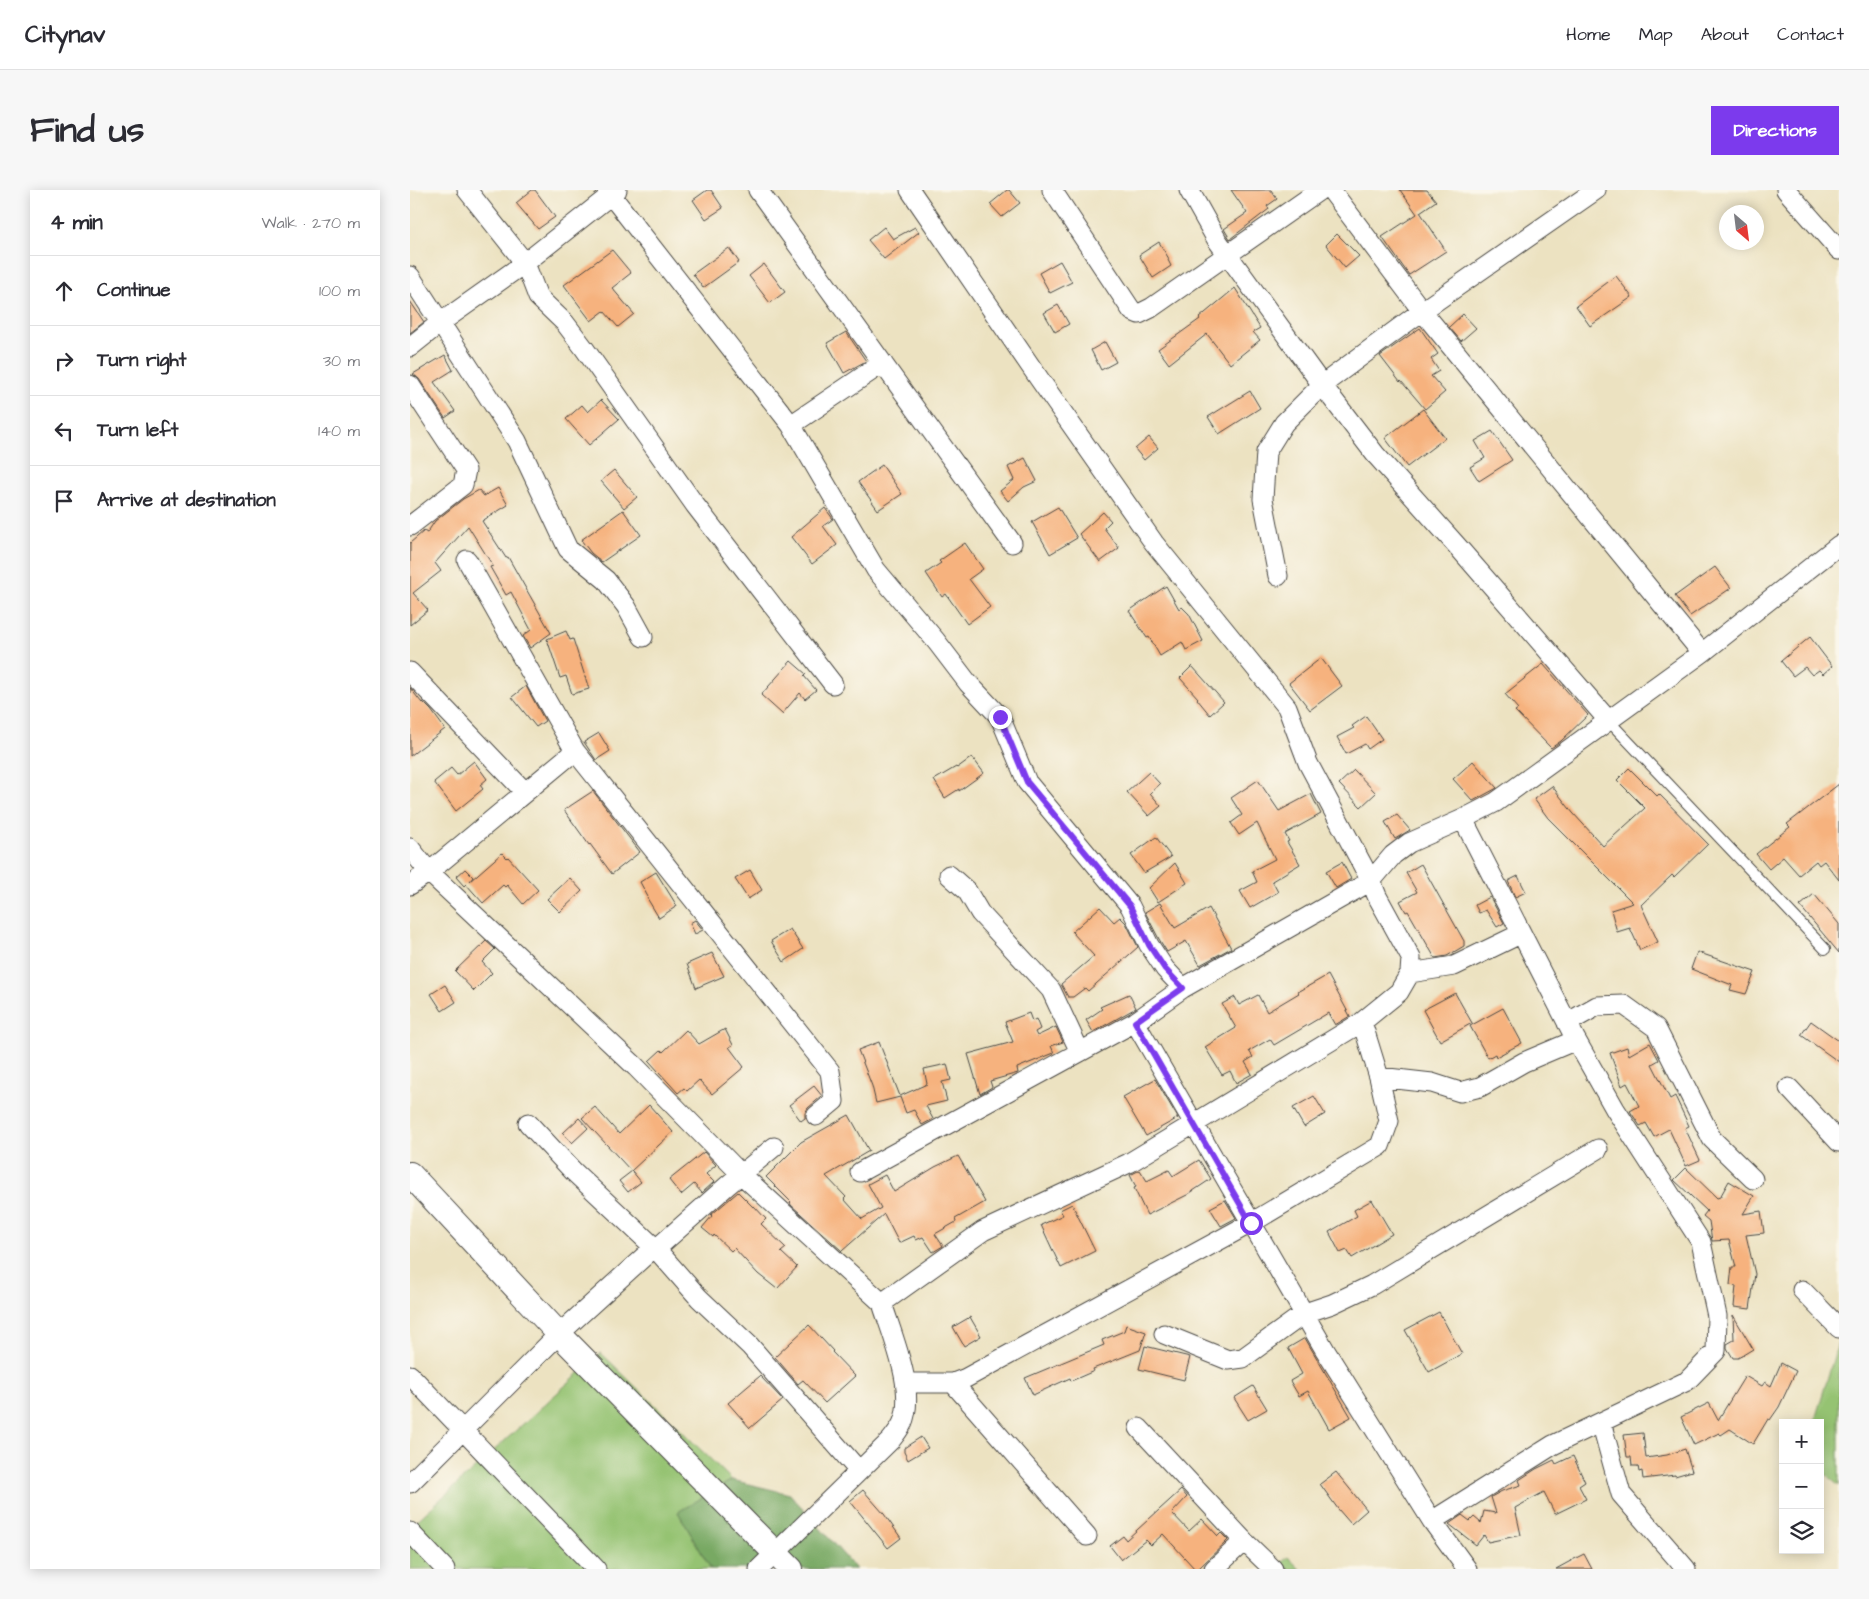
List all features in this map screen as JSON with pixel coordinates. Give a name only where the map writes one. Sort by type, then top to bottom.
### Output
[{"type":"street","points":[[467,190],[525,263],[538,297],[565,323],[580,341],[695,505],[833,684]]},
{"type":"street","points":[[758,190],[1012,543]]},
{"type":"street","points":[[882,1303],[983,1231],[1129,1163],[1192,1123],[1362,1022],[1399,992],[1410,973],[1411,958],[1308,764],[1287,707],[1154,543],[910,190]]},
{"type":"street","points":[[1052,190],[1132,311],[1139,314],[1151,308],[1320,190]]},
{"type":"street","points":[[1189,190],[1217,240],[1322,385],[1375,454],[1608,720]]},
{"type":"street","points":[[1331,190],[1422,311],[1702,653]]},
{"type":"street","points":[[1278,576],[1263,499],[1266,452],[1284,423],[1322,385],[1422,311],[1596,190]]},
{"type":"street","points":[[1786,190],[1839,250]]},
{"type":"street","points":[[410,347],[440,323],[525,263],[611,191],[791,425],[876,570],[936,641],[968,683],[1000,717],[1027,782],[1130,906],[1149,945],[1165,969],[1183,988]]},
{"type":"street","points":[[410,276],[517,441],[568,549],[606,580],[626,606],[643,637]]},
{"type":"street","points":[[791,425],[883,363]]},
{"type":"street","points":[[410,385],[466,470],[463,485],[410,526]]},
{"type":"street","points":[[860,1172],[1135,1022],[1183,988],[1371,881],[1393,855],[1409,843],[1462,820],[1496,802],[1702,653],[1839,545]]},
{"type":"street","points":[[467,560],[575,751],[830,1071],[834,1101],[816,1116]]},
{"type":"street","points":[[410,672],[525,792]]},
{"type":"street","points":[[410,885],[429,872],[575,751]]},
{"type":"street","points":[[1432,1521],[1553,1445],[1686,1381],[1716,1351],[1717,1316],[1701,1242],[1615,1109],[1567,1023],[1462,820]]},
{"type":"street","points":[[410,848],[429,872],[636,1067],[742,1175],[882,1303],[907,1383],[907,1400],[903,1423],[891,1440],[859,1471],[775,1563],[410,1174]]},
{"type":"street","points":[[949,875],[967,891],[980,913],[1050,990],[1080,1052]]},
{"type":"street","points":[[1410,973],[1454,966],[1520,934]]},
{"type":"street","points":[[1567,1023],[1598,1006],[1624,1005],[1656,1028],[1712,1138],[1753,1179]]},
{"type":"street","points":[[1135,1022],[1330,1359],[1432,1521],[1467,1569]]},
{"type":"street","points":[[907,1383],[953,1383],[966,1378],[1251,1223],[1380,1146],[1388,1122],[1379,1077],[1362,1022]]},
{"type":"street","points":[[1379,1077],[1432,1083],[1460,1092],[1480,1087],[1524,1062],[1576,1040]]},
{"type":"street","points":[[1789,1088],[1839,1142]]},
{"type":"street","points":[[528,1123],[573,1171],[656,1248],[699,1298],[750,1346],[859,1471]]},
{"type":"street","points":[[410,1483],[559,1334],[648,1253],[774,1147]]},
{"type":"street","points":[[1164,1334],[1228,1360],[1243,1358],[1304,1313],[1332,1304],[1372,1284],[1598,1149]]},
{"type":"street","points":[[1802,1290],[1839,1328]]},
{"type":"street","points":[[410,1375],[596,1569]]},
{"type":"street","points":[[953,1383],[1087,1536]]},
{"type":"street","points":[[1600,1422],[1621,1494],[1686,1569]]},
{"type":"street","points":[[1139,1428],[1244,1541],[1273,1569]]},
{"type":"street","points":[[410,1532],[445,1569]]},
{"type":"street","points":[[1214,1569],[1244,1541]]},
{"type":"lane","points":[[1608,720],[1825,949]]},
{"type":"green space","points":[[1839,1340],[1839,1486],[1824,1473],[1824,1419],[1815,1419]]},
{"type":"green space","points":[[601,1353],[732,1480],[678,1512],[711,1569],[410,1569],[410,1527]]},
{"type":"green space","points":[[732,1480],[790,1494],[856,1569],[711,1569],[678,1512]]},
{"type":"green space","points":[[1288,1557],[1300,1569],[1274,1569]]},
{"type":"building","points":[[532,190],[535,190],[555,217],[538,229],[516,203]]},
{"type":"building","points":[[707,190],[711,190],[723,208],[706,219],[693,200]]},
{"type":"building","points":[[1007,190],[1020,203],[1002,217],[990,204]]},
{"type":"building","points":[[1231,190],[1271,190],[1277,199],[1267,206],[1269,209],[1230,239],[1224,229],[1247,213]]},
{"type":"building","points":[[1400,190],[1427,190],[1436,201],[1420,212],[1446,251],[1409,275],[1382,237],[1417,214]]},
{"type":"building","points":[[884,227],[893,239],[915,227],[919,232],[884,259],[868,240]]},
{"type":"building","points":[[1337,234],[1359,256],[1345,268],[1326,245]]},
{"type":"building","points":[[1159,242],[1171,266],[1153,278],[1139,255]]},
{"type":"building","points":[[729,248],[739,262],[703,288],[693,274]]},
{"type":"building","points":[[612,250],[631,273],[612,288],[634,314],[618,327],[604,311],[591,321],[564,285]]},
{"type":"building","points":[[1060,261],[1072,282],[1050,293],[1039,273]]},
{"type":"building","points":[[764,264],[785,292],[770,303],[749,276]]},
{"type":"building","points":[[1616,276],[1632,297],[1590,326],[1576,306]]},
{"type":"building","points":[[1235,288],[1260,328],[1253,332],[1260,340],[1230,364],[1207,334],[1169,364],[1158,349],[1200,319]]},
{"type":"building","points":[[410,301],[424,322],[410,333]]},
{"type":"building","points":[[1058,305],[1069,324],[1055,332],[1044,313]]},
{"type":"building","points":[[1463,314],[1476,328],[1461,341],[1449,327]]},
{"type":"building","points":[[1420,328],[1438,354],[1431,359],[1439,371],[1431,376],[1445,392],[1425,409],[1400,382],[1380,356]]},
{"type":"building","points":[[846,332],[866,361],[844,373],[827,343]]},
{"type":"building","points":[[1105,342],[1116,362],[1101,370],[1091,350]]},
{"type":"building","points":[[445,355],[453,370],[434,382],[455,411],[445,418],[419,379],[413,374]]},
{"type":"building","points":[[1250,391],[1260,408],[1219,434],[1208,417]]},
{"type":"building","points":[[601,400],[619,419],[589,445],[566,419],[582,405],[588,412]]},
{"type":"building","points":[[1423,409],[1445,438],[1407,467],[1385,438]]},
{"type":"building","points":[[1492,431],[1512,460],[1479,481],[1470,467],[1485,458],[1475,441]]},
{"type":"building","points":[[1149,437],[1158,448],[1144,460],[1135,449]]},
{"type":"building","points":[[1025,458],[1037,481],[1024,487],[1008,501],[1000,491],[1014,480],[1008,467]]},
{"type":"building","points":[[882,465],[902,494],[878,510],[858,482]]},
{"type":"building","points":[[614,470],[637,497],[624,508],[601,481]]},
{"type":"building","points":[[498,488],[508,505],[482,521],[506,558],[508,557],[551,633],[530,648],[523,636],[531,630],[511,592],[506,595],[490,567],[493,566],[468,526],[435,563],[441,571],[413,593],[428,610],[410,625],[410,543],[424,531],[427,533],[435,521],[463,499],[479,490],[484,496]]},
{"type":"building","points":[[1058,507],[1077,538],[1050,554],[1032,522]]},
{"type":"building","points":[[825,508],[833,519],[823,526],[837,545],[812,564],[791,537]]},
{"type":"building","points":[[623,510],[641,535],[602,562],[591,553],[581,540]]},
{"type":"building","points":[[1103,512],[1111,521],[1104,528],[1119,548],[1100,562],[1079,534]]},
{"type":"building","points":[[965,543],[983,569],[969,579],[990,607],[967,624],[946,594],[942,597],[926,573],[941,563],[939,561]]},
{"type":"building","points":[[1715,567],[1731,588],[1690,616],[1675,596]]},
{"type":"building","points":[[1166,586],[1179,609],[1182,607],[1189,614],[1203,641],[1186,650],[1182,642],[1160,656],[1149,637],[1147,638],[1129,611]]},
{"type":"building","points":[[566,631],[570,640],[573,639],[589,689],[572,694],[566,676],[560,678],[547,639]]},
{"type":"building","points":[[1810,637],[1832,666],[1823,674],[1819,670],[1812,675],[1805,667],[1793,676],[1781,661]]},
{"type":"building","points":[[1321,658],[1342,686],[1310,710],[1289,683]]},
{"type":"building","points":[[791,661],[806,674],[804,676],[816,690],[805,699],[800,693],[782,714],[761,695]]},
{"type":"building","points":[[1543,664],[1588,715],[1551,748],[1515,711],[1518,709],[1505,694]]},
{"type":"building","points":[[1192,666],[1224,702],[1210,715],[1180,678]]},
{"type":"building","points":[[526,686],[545,721],[536,727],[512,697]]},
{"type":"building","points":[[410,688],[422,703],[431,710],[445,729],[410,756]]},
{"type":"building","points":[[1366,716],[1382,739],[1368,749],[1365,744],[1346,754],[1337,737],[1354,728],[1352,726]]},
{"type":"building","points":[[599,733],[610,751],[596,760],[584,742]]},
{"type":"building","points":[[972,757],[984,773],[959,791],[959,789],[945,798],[934,780],[957,768]]},
{"type":"building","points":[[474,761],[487,779],[480,785],[483,789],[456,811],[434,782],[451,768],[457,775]]},
{"type":"building","points":[[1473,761],[1497,788],[1473,801],[1453,779]]},
{"type":"building","points":[[1629,768],[1657,796],[1659,794],[1708,844],[1674,877],[1672,875],[1641,905],[1658,942],[1640,950],[1630,928],[1617,932],[1611,910],[1633,903],[1548,818],[1534,799],[1552,786],[1603,846],[1645,808],[1617,780]]},
{"type":"building","points":[[1354,770],[1376,793],[1361,807],[1339,784]]},
{"type":"building","points":[[1149,772],[1160,784],[1150,793],[1161,806],[1149,816],[1127,792]]},
{"type":"building","points":[[1258,780],[1279,811],[1311,794],[1321,814],[1285,834],[1289,841],[1287,842],[1300,864],[1272,881],[1278,892],[1250,908],[1240,891],[1257,882],[1252,871],[1275,859],[1257,823],[1239,835],[1231,823],[1242,815],[1231,798]]},
{"type":"building","points":[[1839,784],[1839,880],[1824,861],[1819,865],[1816,861],[1799,875],[1783,857],[1769,869],[1756,854],[1790,827],[1787,824]]},
{"type":"building","points":[[593,791],[640,852],[612,874],[564,810]]},
{"type":"building","points":[[1397,815],[1410,830],[1395,839],[1385,822]]},
{"type":"building","points":[[1156,837],[1171,857],[1144,873],[1131,855]]},
{"type":"building","points":[[502,853],[508,857],[538,890],[523,904],[507,885],[505,887],[503,885],[483,903],[466,884],[464,886],[456,877],[465,869],[473,877],[470,881]]},
{"type":"building","points":[[1342,862],[1351,879],[1336,888],[1326,871]]},
{"type":"building","points":[[1175,863],[1187,883],[1158,902],[1149,888]]},
{"type":"building","points":[[1421,864],[1464,941],[1464,946],[1447,956],[1435,958],[1408,911],[1406,912],[1400,901],[1417,892],[1406,873]]},
{"type":"building","points":[[750,870],[762,890],[748,899],[735,879]]},
{"type":"building","points":[[656,872],[677,906],[659,918],[640,882]]},
{"type":"building","points":[[1518,876],[1526,892],[1515,897],[1508,881]]},
{"type":"building","points":[[570,878],[582,891],[560,912],[547,899]]},
{"type":"building","points":[[1814,894],[1839,924],[1839,953],[1800,906]]},
{"type":"building","points":[[1490,897],[1504,923],[1497,927],[1486,910],[1479,913],[1475,905]]},
{"type":"building","points":[[1160,903],[1175,928],[1209,908],[1231,948],[1200,965],[1186,941],[1167,952],[1145,912]]},
{"type":"building","points":[[1100,907],[1114,922],[1120,917],[1126,923],[1138,947],[1088,991],[1085,988],[1073,997],[1068,997],[1061,984],[1094,956],[1072,932]]},
{"type":"building","points":[[695,920],[703,930],[695,934],[690,923]]},
{"type":"building","points":[[790,929],[803,949],[784,962],[771,941]]},
{"type":"building","points":[[486,941],[495,949],[482,962],[492,973],[474,991],[455,971]]},
{"type":"building","points":[[1697,952],[1755,972],[1746,994],[1730,990],[1732,985],[1691,969]]},
{"type":"building","points":[[712,953],[724,976],[696,988],[687,964]]},
{"type":"building","points":[[1328,975],[1350,1016],[1335,1025],[1328,1013],[1274,1045],[1270,1039],[1249,1051],[1253,1057],[1245,1062],[1252,1074],[1236,1083],[1230,1071],[1222,1075],[1205,1047],[1236,1028],[1222,1004],[1235,997],[1239,1005],[1258,995],[1267,1012]]},
{"type":"building","points":[[445,985],[456,1002],[442,1011],[431,994]]},
{"type":"building","points":[[1455,993],[1472,1023],[1440,1041],[1423,1010]]},
{"type":"building","points":[[1129,994],[1136,1008],[1093,1032],[1086,1020],[1102,1009],[1100,1007]]},
{"type":"building","points":[[1503,1008],[1522,1043],[1496,1057],[1495,1054],[1488,1058],[1470,1026]]},
{"type":"building","points":[[1029,1013],[1032,1021],[1036,1019],[1040,1029],[1035,1032],[1037,1036],[1056,1027],[1063,1042],[1051,1046],[1054,1053],[1017,1068],[1018,1073],[990,1081],[992,1087],[980,1094],[968,1054],[1013,1042],[1005,1022]]},
{"type":"building","points":[[1811,1021],[1839,1041],[1839,1062],[1801,1035]]},
{"type":"building","points":[[725,1029],[733,1045],[729,1047],[744,1067],[712,1094],[699,1080],[687,1091],[684,1088],[678,1093],[649,1061],[661,1050],[663,1052],[686,1030],[699,1044]]},
{"type":"building","points":[[879,1042],[900,1096],[927,1084],[924,1069],[947,1064],[951,1080],[942,1082],[947,1101],[926,1106],[933,1119],[922,1125],[914,1110],[906,1113],[900,1097],[876,1103],[872,1086],[858,1050]]},
{"type":"building","points":[[1650,1043],[1659,1060],[1652,1064],[1670,1099],[1675,1096],[1689,1126],[1685,1128],[1700,1160],[1686,1166],[1669,1129],[1654,1137],[1646,1123],[1640,1126],[1630,1111],[1639,1106],[1627,1083],[1622,1086],[1610,1053],[1627,1047],[1629,1055]]},
{"type":"building","points":[[1155,1079],[1178,1118],[1146,1136],[1123,1097]]},
{"type":"building","points":[[814,1086],[822,1096],[808,1108],[805,1118],[801,1121],[789,1105]]},
{"type":"building","points":[[1314,1096],[1325,1114],[1304,1127],[1293,1108]]},
{"type":"building","points":[[649,1105],[673,1132],[631,1171],[582,1118],[595,1107],[619,1134]]},
{"type":"building","points":[[849,1115],[869,1151],[826,1176],[846,1197],[844,1199],[862,1219],[881,1208],[868,1184],[885,1175],[894,1192],[935,1167],[958,1156],[985,1202],[955,1219],[956,1222],[935,1234],[943,1246],[933,1252],[923,1237],[916,1240],[914,1236],[899,1243],[884,1214],[842,1251],[791,1205],[791,1202],[766,1177],[801,1142]]},
{"type":"building","points":[[579,1118],[588,1128],[572,1143],[563,1133]]},
{"type":"building","points":[[704,1152],[716,1165],[706,1174],[714,1182],[702,1193],[694,1184],[681,1195],[669,1180]]},
{"type":"building","points":[[1199,1160],[1211,1179],[1187,1195],[1147,1215],[1130,1175],[1140,1170],[1147,1181],[1169,1170],[1173,1176]]},
{"type":"building","points":[[1686,1168],[1717,1198],[1720,1197],[1729,1181],[1754,1196],[1743,1214],[1761,1211],[1764,1233],[1746,1235],[1755,1274],[1750,1309],[1734,1307],[1736,1286],[1730,1285],[1732,1267],[1736,1267],[1729,1240],[1712,1241],[1709,1221],[1703,1216],[1707,1211],[1674,1180]]},
{"type":"building","points":[[632,1171],[641,1182],[628,1192],[619,1181]]},
{"type":"building","points":[[738,1192],[766,1219],[761,1224],[786,1248],[781,1252],[797,1267],[777,1289],[758,1274],[734,1248],[731,1251],[714,1235],[713,1237],[702,1228],[711,1215]]},
{"type":"building","points":[[1225,1200],[1236,1218],[1221,1226],[1210,1208]]},
{"type":"building","points":[[1372,1200],[1392,1234],[1352,1258],[1347,1250],[1340,1253],[1329,1232],[1357,1216],[1354,1210]]},
{"type":"building","points":[[1072,1204],[1095,1251],[1061,1268],[1041,1225],[1063,1215],[1060,1210]]},
{"type":"building","points":[[1439,1312],[1462,1354],[1429,1372],[1405,1330]]},
{"type":"building","points":[[1733,1315],[1753,1349],[1738,1358],[1733,1358],[1727,1348],[1727,1344],[1734,1340]]},
{"type":"building","points":[[970,1317],[981,1336],[964,1346],[953,1327]]},
{"type":"building","points":[[809,1325],[855,1376],[825,1403],[803,1380],[798,1384],[775,1357]]},
{"type":"building","points":[[1126,1325],[1146,1332],[1140,1350],[1093,1369],[1094,1371],[1071,1381],[1070,1378],[1033,1395],[1025,1378],[1104,1345],[1102,1340],[1124,1331]]},
{"type":"building","points":[[1305,1338],[1351,1417],[1329,1429],[1308,1391],[1299,1396],[1290,1381],[1302,1374],[1288,1348]]},
{"type":"building","points":[[1145,1346],[1190,1357],[1184,1380],[1139,1369]]},
{"type":"building","points":[[1781,1363],[1796,1371],[1779,1407],[1770,1420],[1768,1419],[1753,1444],[1730,1429],[1721,1435],[1719,1433],[1694,1445],[1681,1417],[1709,1403],[1718,1420],[1745,1376],[1762,1386],[1765,1382],[1771,1386]]},
{"type":"building","points":[[760,1376],[783,1400],[750,1428],[728,1403]]},
{"type":"building","points":[[1253,1386],[1267,1409],[1248,1420],[1234,1398]]},
{"type":"building","points":[[1643,1433],[1646,1458],[1667,1455],[1685,1449],[1692,1471],[1675,1476],[1643,1479],[1642,1471],[1639,1472],[1638,1466],[1632,1466],[1631,1457],[1627,1457],[1624,1435]]},
{"type":"building","points":[[921,1437],[928,1448],[908,1460],[904,1448]]},
{"type":"building","points":[[1573,1456],[1585,1482],[1579,1486],[1586,1499],[1555,1514],[1544,1492],[1515,1508],[1521,1535],[1488,1542],[1484,1535],[1476,1545],[1449,1524],[1462,1515],[1470,1521],[1474,1517],[1481,1523],[1484,1511],[1496,1513],[1491,1497],[1521,1485],[1519,1480],[1554,1460],[1556,1464]]},
{"type":"building","points":[[1336,1472],[1367,1510],[1351,1524],[1320,1484]]},
{"type":"building","points":[[863,1490],[884,1514],[901,1538],[888,1548],[850,1501]]},
{"type":"building","points":[[1181,1490],[1187,1497],[1172,1513],[1189,1531],[1202,1519],[1218,1536],[1221,1533],[1228,1540],[1198,1569],[1195,1569],[1163,1534],[1151,1545],[1146,1540],[1121,1560],[1110,1546],[1123,1536],[1126,1540]]},
{"type":"building","points":[[1584,1554],[1592,1569],[1556,1569],[1578,1557]]},
{"type":"route","points":[[1000,717],[1027,782],[1130,906],[1149,945],[1165,969],[1183,988],[1135,1022],[1251,1223]]}]
